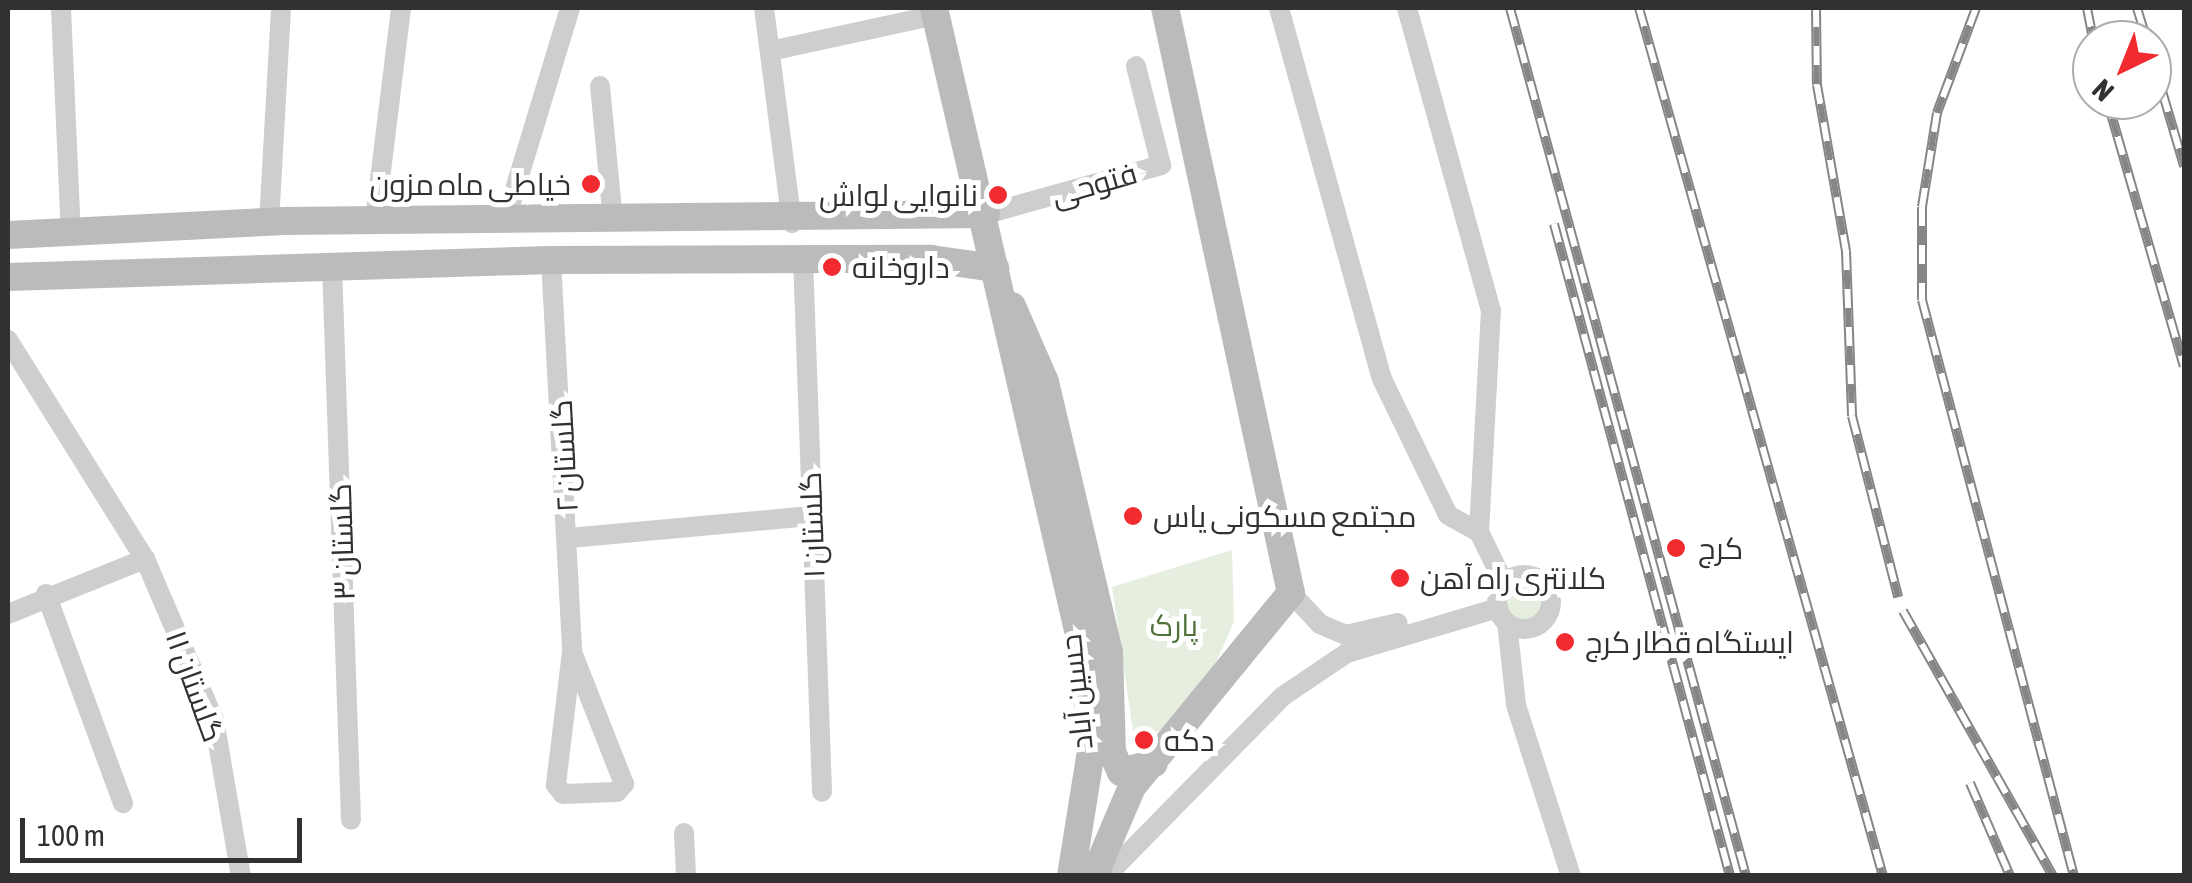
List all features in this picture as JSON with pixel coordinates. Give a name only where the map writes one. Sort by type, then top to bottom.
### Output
[{"type":"main road","points":[[1094,876],[1118,812],[1291,594],[1165,8]]},
{"type":"main road","name":"حسین آباد","points":[[935,11],[986,214],[1083,652],[1092,746],[1071,876]]},
{"type":"main road","points":[[8,235],[316,221],[792,222],[986,214]]},
{"type":"main road","points":[[930,215],[941,228],[932,259]]},
{"type":"main road","points":[[316,221],[302,247],[323,265]]},
{"type":"main road","points":[[275,222],[287,252],[276,266]]},
{"type":"main road","points":[[8,277],[551,260],[932,259],[995,268]]},
{"type":"main road","name":"حسین آباد","points":[[995,268],[1045,382],[1109,652],[1112,752],[1121,772],[1158,760]]},
{"type":"street","points":[[61,8],[71,233]]},
{"type":"street","points":[[275,222],[282,8]]},
{"type":"street","points":[[374,220],[401,8]]},
{"type":"street","points":[[505,222],[570,8]]},
{"type":"street","points":[[764,8],[792,222]]},
{"type":"street","points":[[1279,8],[1382,378],[1448,515],[1479,532]]},
{"type":"street","points":[[1407,8],[1491,310],[1479,532],[1502,603],[1516,705],[1570,876]]},
{"type":"street","points":[[770,51],[935,11]]},
{"type":"street","name":"فتوحی","points":[[986,214],[1160,164],[1136,66]]},
{"type":"street","points":[[600,86],[614,222]]},
{"type":"street","name":"گلستان ۱","points":[[803,258],[822,792]]},
{"type":"street","name":"گلستان ۲","points":[[551,260],[572,652],[556,785],[563,794],[617,792],[624,784],[572,652]]},
{"type":"street","name":"گلستان ۳","points":[[323,265],[351,820]]},
{"type":"street","name":"گلستان ۱۱","points":[[8,340],[14,372],[145,559],[214,720],[241,876]]},
{"type":"street","points":[[568,538],[812,516]]},
{"type":"street","points":[[8,614],[46,594],[145,559]]},
{"type":"street","points":[[46,594],[124,802]]},
{"type":"street","points":[[1291,594],[1320,624],[1346,635],[1502,603]]},
{"type":"street","points":[[1106,876],[1283,696],[1348,653],[1502,603]]},
{"type":"street","points":[[684,833],[686,876]]},
{"type":"green space","name":"پارک","points":[[1232,550],[1234,622],[1217,660],[1171,727],[1134,739],[1112,587]]},
{"type":"green space","points":[[1524,579],[1540,586],[1547,602],[1540,618],[1524,625],[1508,618],[1501,602],[1508,586]]},
{"type":"railway","points":[[1510,8],[1746,876]]},
{"type":"railway","points":[[1639,8],[1883,876]]},
{"type":"railway","points":[[1816,8],[1817,85],[1846,251],[1852,416],[1898,597]]},
{"type":"railway","points":[[1976,8],[1937,113],[1922,207],[1922,300],[2074,876]]},
{"type":"railway","points":[[2087,8],[2089,20]]},
{"type":"railway","points":[[2137,8],[2141,20]]},
{"type":"railway","points":[[2113,120],[2184,366]]},
{"type":"railway","points":[[2170,120],[2184,166]]},
{"type":"railway","points":[[1554,224],[1730,876]]},
{"type":"railway","points":[[1903,611],[2053,876]]},
{"type":"railway","points":[[1970,783],[2010,876]]},
{"type":"place","name":"خیاطی ماه مزون","points":[[591,184]]},
{"type":"place","name":"نانوایی لواش","points":[[998,195]]},
{"type":"place","name":"داروخانه","points":[[832,267]]},
{"type":"place","name":"مجتمع مسکونی یاس","points":[[1133,516]]},
{"type":"place","name":"کرج","points":[[1676,548]]},
{"type":"place","name":"کلانتری راه آهن","points":[[1400,578]]},
{"type":"place","name":"ایستگاه قطار کرج","points":[[1565,642]]},
{"type":"place","name":"دکه","points":[[1144,740]]}]
